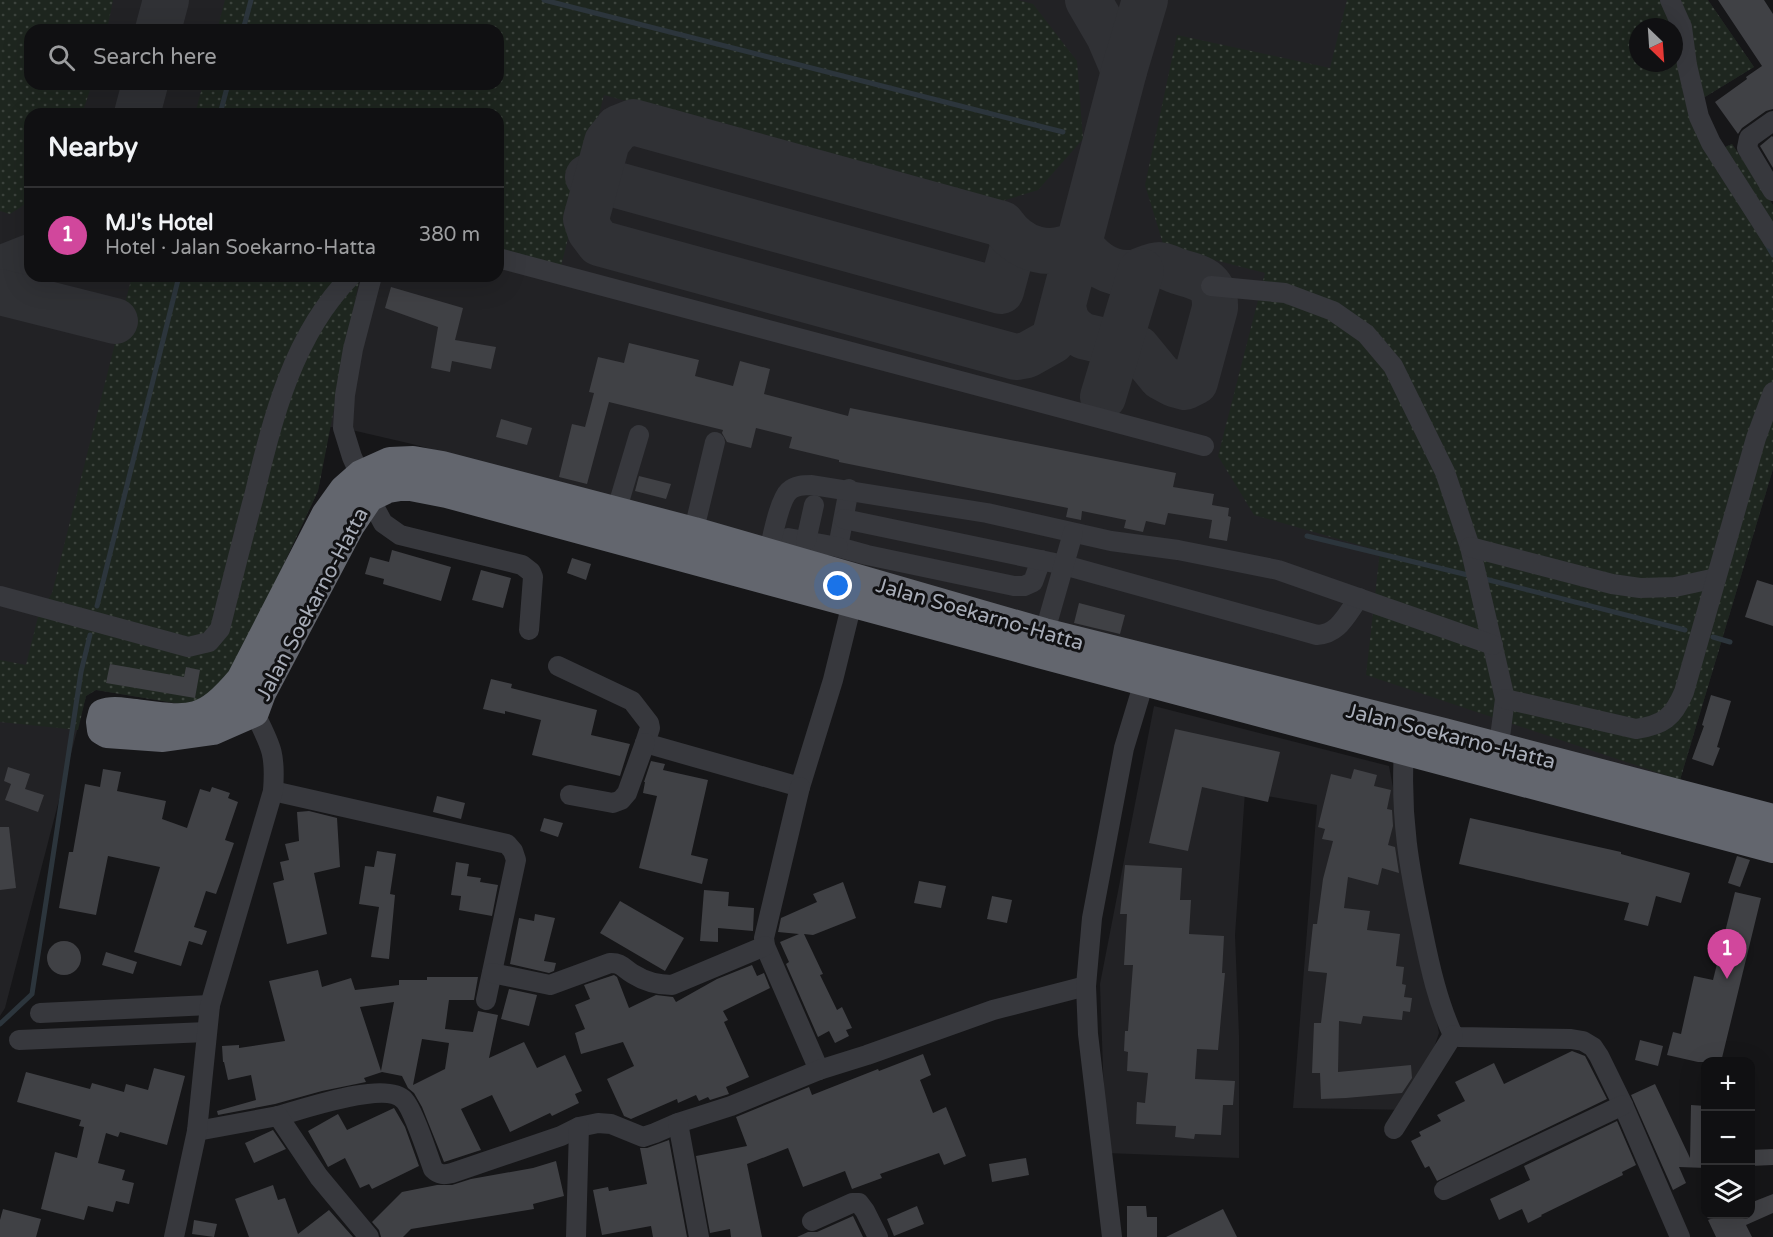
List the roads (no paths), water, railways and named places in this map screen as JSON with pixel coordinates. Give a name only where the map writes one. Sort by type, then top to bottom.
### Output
[{"type":"highway","name":"Jalan Soekarno-Hatta","points":[[279,632],[254,712],[213,729],[163,737],[107,733],[102,730],[103,714],[113,711],[172,718],[199,717],[225,700],[279,632],[350,525],[365,486],[390,462],[413,461],[442,466],[616,512],[690,545]]},
{"type":"highway","name":"Jalan Soekarno-Hatta","points":[[365,486],[388,488],[406,485],[690,545],[781,553],[1042,643]]},
{"type":"highway","name":"Jalan Soekarno-Hatta","points":[[781,553],[852,603],[1042,643],[1773,819]]},
{"type":"highway","name":"Jalan Soekarno-Hatta","points":[[1147,670],[1404,750],[1773,848]]},
{"type":"street","points":[[1670,0],[1682,27],[1687,65],[1699,117],[1711,143],[1773,240]]},
{"type":"street","points":[[1773,122],[1749,138],[1747,148],[1773,191]]},
{"type":"street","points":[[504,260],[1204,446]]},
{"type":"street","points":[[0,596],[188,647],[209,642],[220,629],[267,443],[288,377],[310,328],[345,282]]},
{"type":"street","points":[[370,282],[353,349],[343,414],[343,428],[349,448],[365,486],[383,523],[400,535],[522,565],[531,572],[533,577],[529,630]]},
{"type":"street","points":[[1211,286],[1285,293],[1333,311],[1366,334],[1393,366],[1445,472],[1470,547],[1505,699],[1500,737]]},
{"type":"street","points":[[1505,699],[1635,729],[1652,726],[1666,720],[1677,709],[1684,692],[1756,438],[1773,392]]},
{"type":"street","points":[[616,512],[639,435]]},
{"type":"street","points":[[690,545],[715,442]]},
{"type":"street","points":[[781,553],[782,503],[789,491],[798,486],[812,485],[849,489],[987,513],[1111,541],[1178,550],[1278,570],[1493,645]]},
{"type":"street","points":[[838,547],[849,489]]},
{"type":"street","points":[[781,553],[814,505]]},
{"type":"street","points":[[844,519],[1064,565],[1317,635],[1335,630],[1359,598]]},
{"type":"street","points":[[1042,643],[1073,533]]},
{"type":"street","points":[[781,553],[838,547],[1014,586],[1024,586],[1033,582],[1041,560]]},
{"type":"street","points":[[1470,547],[1612,584],[1640,588],[1675,587],[1716,578]]},
{"type":"street","points":[[819,1070],[765,946],[765,931],[800,787],[833,680],[852,603]]},
{"type":"street","points":[[558,666],[633,701],[649,723],[650,729],[627,793],[621,800],[613,803],[570,795]]},
{"type":"street","points":[[1112,1237],[1088,1034],[1086,986],[1092,918],[1124,748],[1147,670]]},
{"type":"street","points":[[174,1237],[197,1131],[210,1005],[273,791],[275,764],[270,744],[254,712]]},
{"type":"street","points":[[645,743],[800,787]]},
{"type":"street","points":[[1404,750],[1402,789],[1404,835],[1410,872],[1430,966],[1453,1035]]},
{"type":"street","points":[[273,791],[507,844],[516,860],[486,1000]]},
{"type":"street","points":[[492,973],[550,985],[610,963],[616,963],[642,978],[659,984],[672,985],[765,946]]},
{"type":"street","points":[[197,1131],[278,1116],[369,1093],[396,1094],[407,1103],[433,1169],[444,1175],[561,1136],[579,1127],[598,1123],[611,1124],[643,1137],[731,1106],[819,1070],[993,1010],[1086,986]]},
{"type":"street","points":[[40,1012],[210,1005]]},
{"type":"street","points":[[19,1040],[207,1032]]},
{"type":"street","points":[[1453,1035],[1583,1041],[1593,1047],[1623,1105],[1680,1237]]},
{"type":"street","points":[[1394,1129],[1453,1035]]},
{"type":"street","points":[[1444,1190],[1623,1105]]},
{"type":"street","points":[[278,1116],[319,1177],[369,1237]]},
{"type":"street","points":[[678,1123],[699,1237]]},
{"type":"street","points":[[576,1237],[579,1127]]},
{"type":"street","points":[[812,1221],[852,1203],[859,1203],[878,1237]]},
{"type":"waterway","points":[[245,24],[251,0]]},
{"type":"waterway","points":[[544,0],[1063,132]]},
{"type":"waterway","points":[[222,108],[226,90]]},
{"type":"waterway","points":[[1766,243],[1773,255]]},
{"type":"waterway","points":[[97,606],[178,282]]},
{"type":"waterway","points":[[1307,536],[1472,576]]},
{"type":"waterway","points":[[1481,578],[1685,630]]},
{"type":"waterway","points":[[0,1024],[32,994],[81,672],[90,635]]},
{"type":"waterway","points":[[1713,637],[1730,642]]},
{"type":"place","name":"MJ's Hotel","points":[[1727,979]]}]
